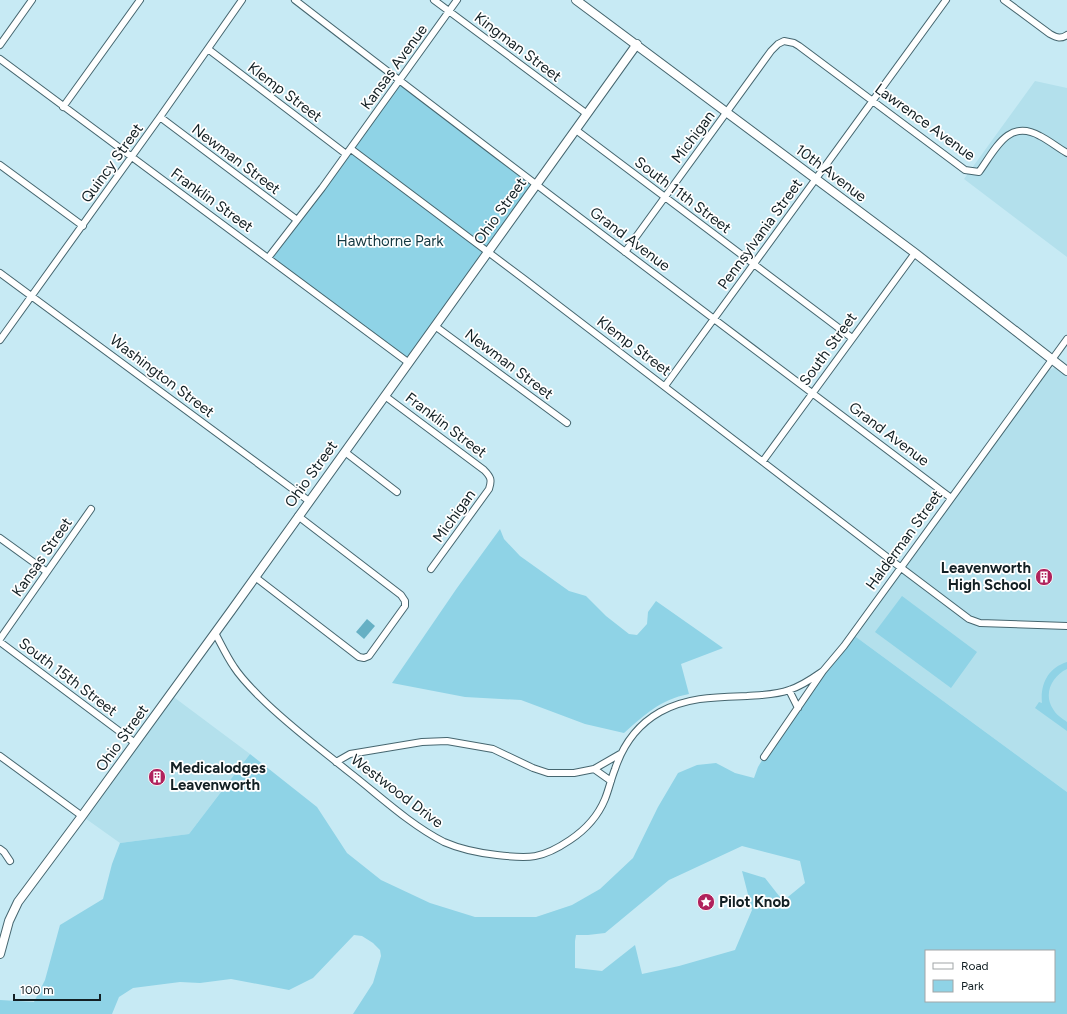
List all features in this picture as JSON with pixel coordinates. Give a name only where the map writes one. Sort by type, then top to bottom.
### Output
[{"type":"street","points":[[0,45],[32,0]]},
{"type":"street","name":"Quincy Street","points":[[0,340],[83,226],[242,0]]},
{"type":"street","name":"Grand Avenue","points":[[295,0],[536,186],[716,319],[951,498]]},
{"type":"street","name":"Kingman Street","points":[[434,0],[587,114]]},
{"type":"street","name":"Kansas Avenue","points":[[351,148],[457,0]]},
{"type":"street","name":"10th Avenue","points":[[576,0],[637,44],[915,253],[1067,371]]},
{"type":"street","name":"Pennsylvania Street","points":[[665,386],[716,319],[946,0]]},
{"type":"street","points":[[1004,0],[1050,34],[1056,37],[1065,36]]},
{"type":"street","points":[[63,107],[138,1]]},
{"type":"street","name":"Lawrence Avenue","points":[[784,41],[794,43],[799,46],[961,168],[979,172],[1001,140],[1014,132],[1026,130],[1040,135],[1067,153]]},
{"type":"street","name":"Michigan","points":[[625,252],[771,51],[778,44],[784,41]]},
{"type":"street","name":"Ohio Street","points":[[0,954],[9,921],[18,902],[136,743],[637,44]]},
{"type":"street","name":"Klemp Street","points":[[208,49],[346,154]]},
{"type":"street","name":"Franklin Street","points":[[0,59],[409,363]]},
{"type":"street","name":"Newman Street","points":[[160,117],[297,220]]},
{"type":"street","name":"South 11th Street","points":[[576,130],[852,338]]},
{"type":"street","points":[[268,258],[351,148]]},
{"type":"street","name":"Klemp Street","points":[[351,148],[665,386],[900,567]]},
{"type":"street","points":[[0,165],[83,226]]},
{"type":"street","name":"South Street","points":[[763,461],[915,253]]},
{"type":"street","name":"Washington Street","points":[[0,273],[309,501]]},
{"type":"street","name":"Newman Street","points":[[435,326],[567,423]]},
{"type":"street","name":"Halderman Street","points":[[764,758],[823,671],[844,646],[1067,339]]},
{"type":"street","name":"Franklin Street","points":[[385,396],[490,476]]},
{"type":"street","points":[[344,452],[397,492]]},
{"type":"street","name":"Michigan","points":[[432,569],[489,490],[491,483],[490,476]]},
{"type":"street","name":"Kansas Street","points":[[1,644],[47,572],[91,509]]},
{"type":"street","points":[[255,577],[360,657],[364,658],[369,656],[405,606],[405,601],[401,595],[298,516]]},
{"type":"street","points":[[0,538],[47,572]]},
{"type":"street","points":[[900,567],[970,619],[980,623],[1067,626]]},
{"type":"street","name":"Westwood Drive","points":[[215,633],[234,668],[248,686],[271,708],[314,746],[417,826],[445,842],[477,852],[523,858],[545,855],[563,845],[586,828],[598,813],[605,799],[620,754],[632,735],[650,718],[669,707],[690,700],[713,697],[765,695],[789,690],[811,680],[823,671]]},
{"type":"street","name":"South 15th Street","points":[[1,644],[136,743]]},
{"type":"street","points":[[789,690],[798,708]]},
{"type":"street","points":[[336,762],[350,754],[422,742],[447,741],[493,749],[533,768],[548,773],[574,773],[594,769],[620,754]]},
{"type":"street","points":[[0,756],[82,816]]},
{"type":"street","points":[[594,769],[611,781]]},
{"type":"street","points":[[0,849],[10,861]]},
{"type":"shaded area","points":[[1035,81],[1067,88],[1067,257],[964,179]]},
{"type":"shaded area","points":[[1057,367],[1067,374],[1067,792],[852,634],[1000,431],[1048,370]]},
{"type":"shaded area","points":[[367,619],[375,626],[364,639],[356,632]]},
{"type":"shaded area","points":[[171,695],[250,754],[189,834],[120,843],[82,816]]},
{"type":"green space","name":"Hawthorne Park","points":[[400,81],[536,186],[409,363],[268,258]]},
{"type":"green space","points":[[500,529],[504,539],[520,556],[569,591],[586,596],[606,616],[629,634],[637,635],[647,624],[648,612],[656,601],[723,648],[681,664],[689,694],[661,704],[646,714],[624,733],[585,724],[521,700],[465,697],[392,683],[457,588]]},
{"type":"green space","points":[[902,596],[977,652],[951,688],[875,632]]},
{"type":"green space","points":[[852,634],[1067,792],[1067,1014],[353,1014],[373,983],[381,956],[380,950],[373,943],[362,936],[354,935],[313,978],[289,990],[231,979],[200,983],[180,982],[133,988],[119,997],[112,1014],[0,1014],[0,1000],[34,1002],[45,980],[60,925],[103,899],[112,864],[120,843],[189,834],[250,754],[317,807],[347,853],[381,880],[430,903],[475,917],[536,917],[572,905],[600,889],[633,858],[658,807],[678,773],[697,765],[716,763],[735,773],[754,778],[758,767]],"holes":[[[742,846],[800,861],[805,883],[783,901],[765,878],[742,871],[752,910],[735,950],[679,966],[642,974],[635,945],[602,971],[575,968],[576,935],[605,933],[669,880]]]},
{"type":"green space","points":[[1067,662],[1067,669],[1053,681],[1049,692],[1049,697],[1054,711],[1067,722],[1067,731],[1035,708],[1039,702],[1042,703],[1042,689],[1050,673],[1055,668]]},
{"type":"place","name":"Leavenworth High School","points":[[1044,577]]},
{"type":"place","name":"Medicalodges Leavenworth","points":[[157,777]]},
{"type":"place","name":"Pilot Knob","points":[[706,902]]}]
